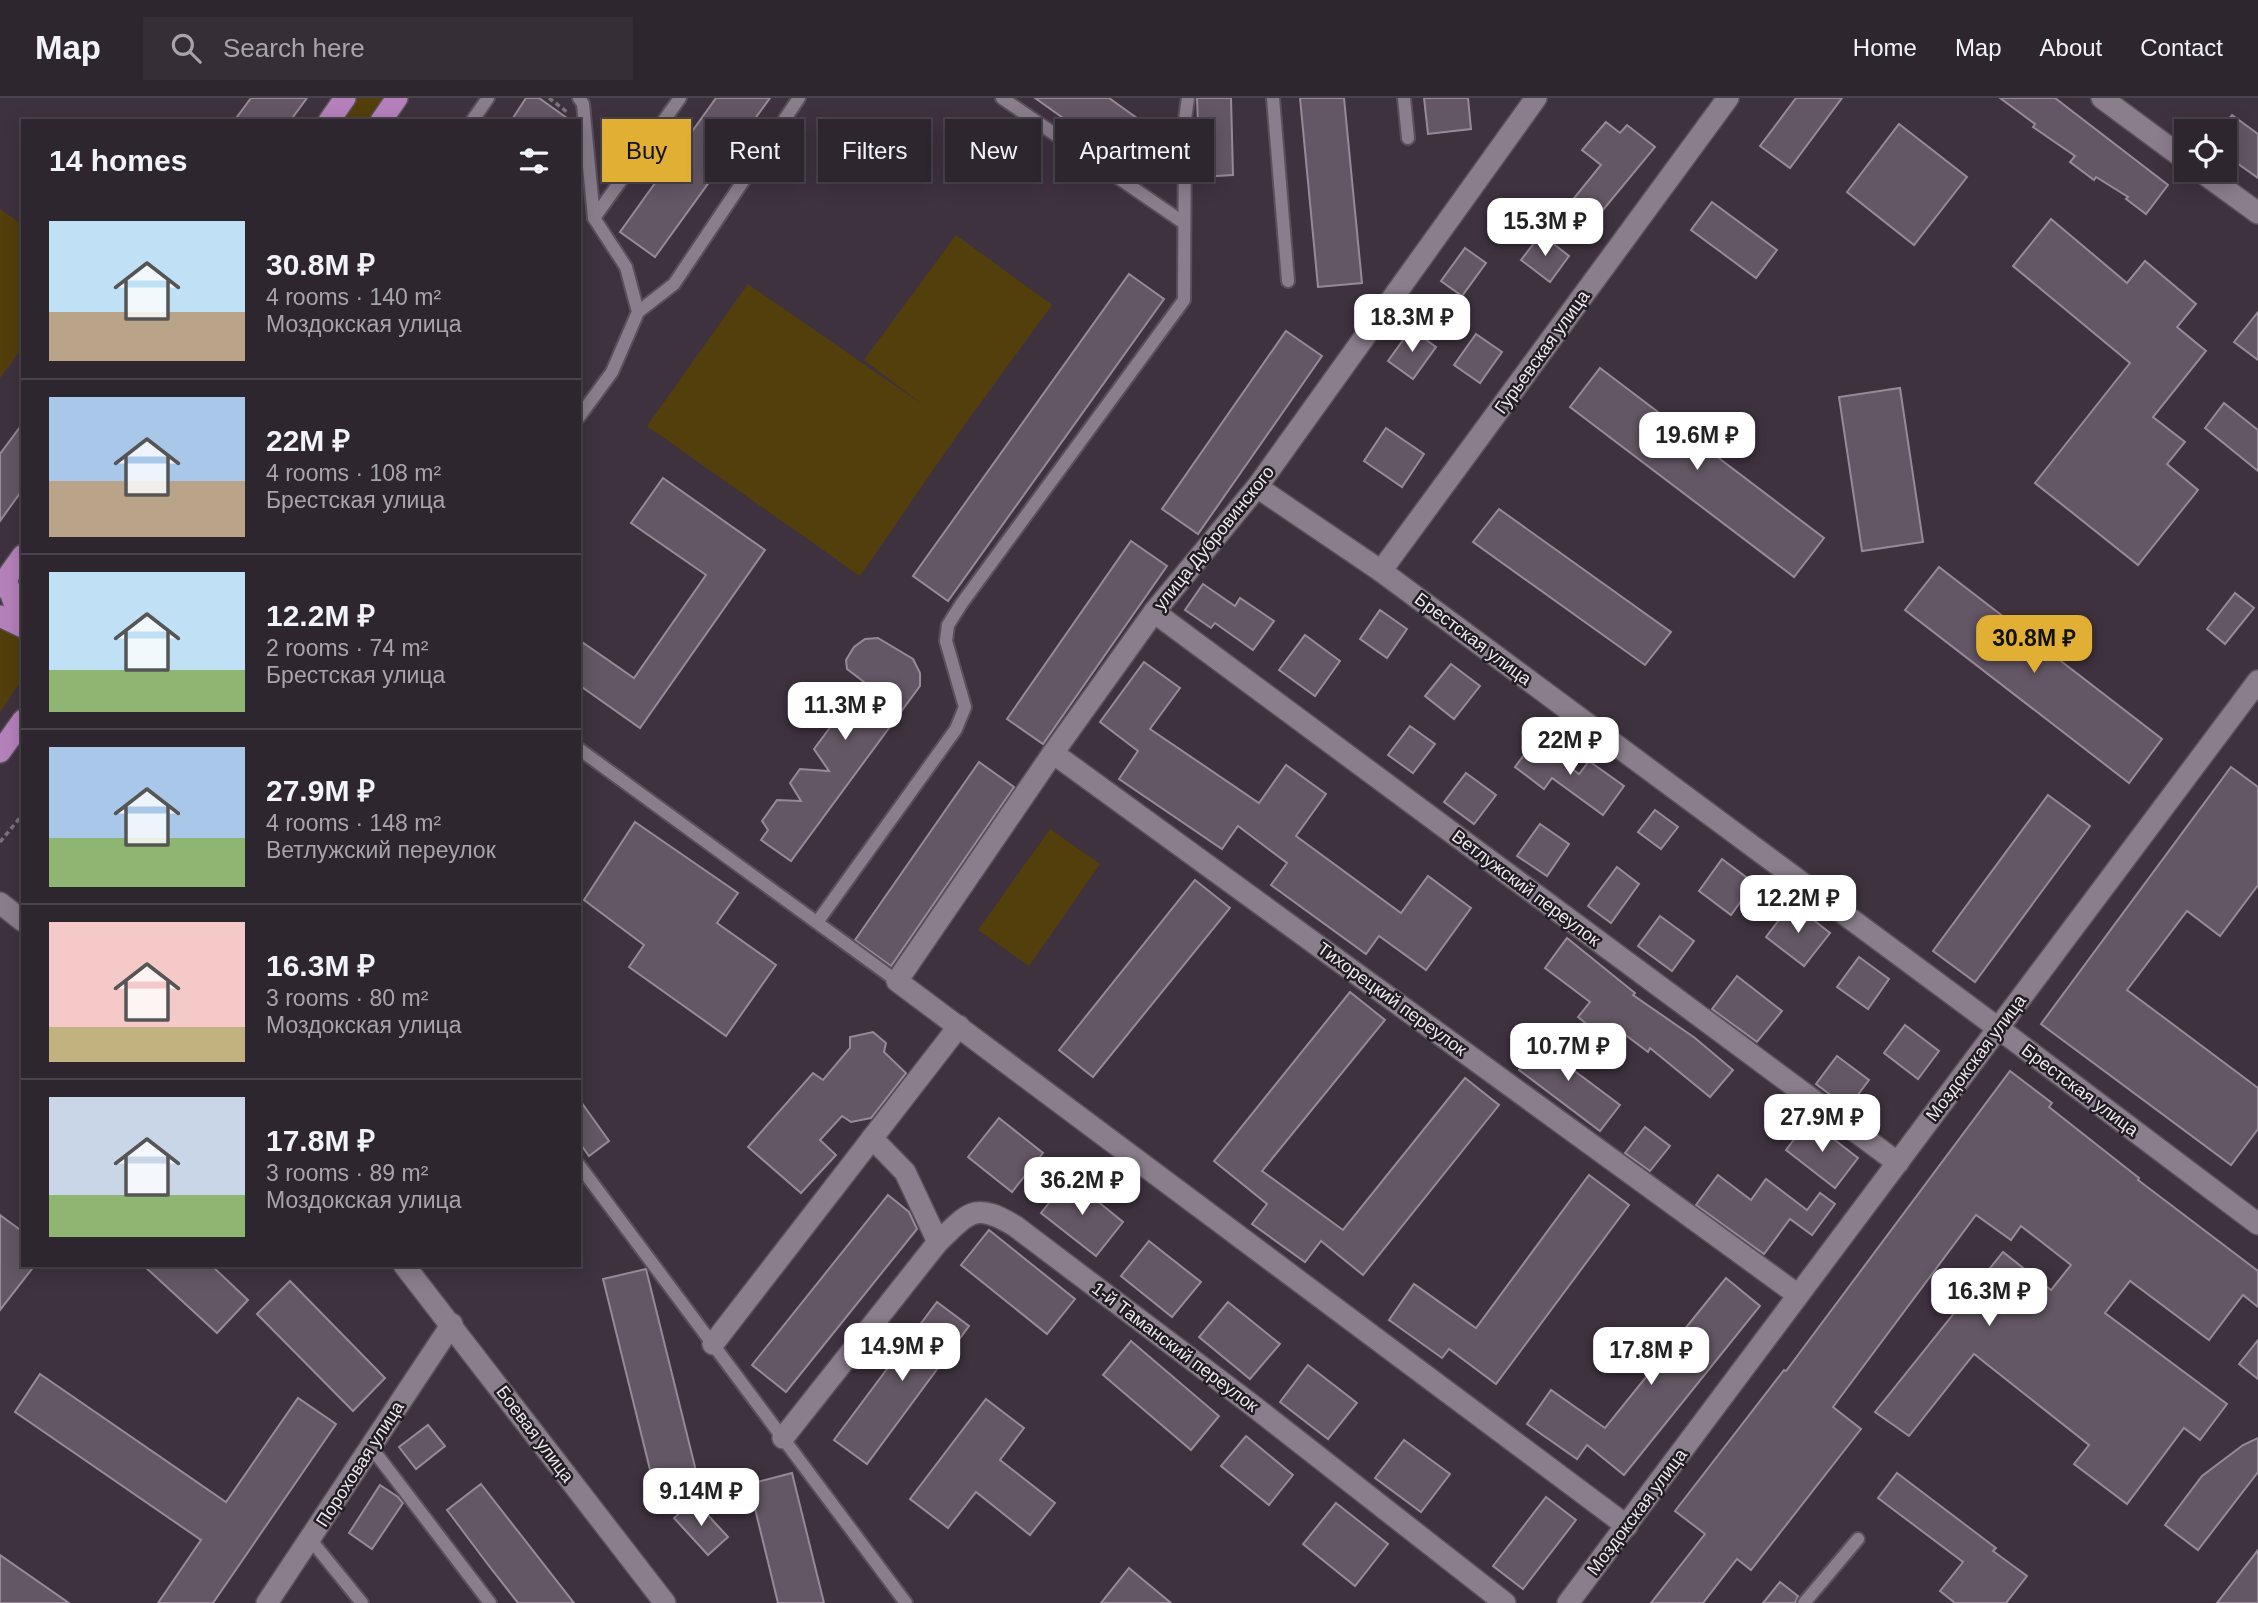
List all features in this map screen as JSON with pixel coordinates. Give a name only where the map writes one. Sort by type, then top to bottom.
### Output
[{"type":"main road","points":[[330,119],[345,98]]},
{"type":"main road","points":[[382,119],[397,98]]},
{"type":"main road","points":[[21,558],[3,583],[14,603],[21,608]]},
{"type":"main road","points":[[0,616],[21,626]]},
{"type":"main road","points":[[0,752],[21,723]]},
{"type":"street","name":"улица Дубровинского","points":[[897,981],[1154,612],[1256,487],[1536,98]]},
{"type":"street","name":"Гурьевская улица","points":[[1381,571],[1728,98]]},
{"type":"street","points":[[2102,98],[2174,151]]},
{"type":"street","points":[[2215,182],[2258,213]]},
{"type":"street","name":"Брестская улица","points":[[1256,487],[1381,571],[2258,1224]]},
{"type":"street","name":"Ветлужский переулок","points":[[1154,612],[1898,1163]]},
{"type":"street","name":"Моздокская улица","points":[[1568,1603],[2258,681]]},
{"type":"street","name":"Тихорецкий переулок","points":[[1053,754],[1798,1295]]},
{"type":"street","points":[[0,903],[21,919]]},
{"type":"street","points":[[897,981],[1628,1526]]},
{"type":"street","points":[[713,1343],[959,1026]]},
{"type":"street","points":[[783,1438],[938,1242],[905,1172],[872,1138]]},
{"type":"street","name":"1-й Таманский переулок","points":[[938,1242],[963,1219],[979,1212],[995,1214],[1015,1226],[1252,1405],[1505,1603]]},
{"type":"street","name":"Боевая улица","points":[[406,1267],[665,1603]]},
{"type":"street","name":"Пороховая улица","points":[[267,1603],[452,1324]]},
{"type":"lane","points":[[473,119],[488,98]]},
{"type":"lane","points":[[579,98],[583,104],[584,167],[594,218],[626,267],[638,312]]},
{"type":"lane","points":[[594,218],[680,98]]},
{"type":"lane","points":[[581,414],[612,372],[638,312],[674,284],[799,98]]},
{"type":"lane","points":[[1003,98],[1184,223]]},
{"type":"lane","points":[[818,921],[956,729],[965,707],[946,641],[948,625],[1184,300],[1185,119],[1188,98]]},
{"type":"lane","points":[[1273,98],[1288,281]]},
{"type":"lane","points":[[1404,98],[1408,138]]},
{"type":"lane","points":[[581,750],[897,981]]},
{"type":"lane","points":[[581,1168],[906,1603]]},
{"type":"lane","points":[[370,1447],[490,1603]]},
{"type":"lane","points":[[310,1539],[362,1603]]},
{"type":"lane","points":[[1804,1603],[1858,1539]]},
{"type":"path","points":[[549,98],[575,118]]},
{"type":"path","points":[[0,842],[21,816]]},
{"type":"shaded area","points":[[355,98],[389,98],[374,119],[340,119]]},
{"type":"shaded area","points":[[0,209],[21,224],[21,350],[0,378]]},
{"type":"shaded area","points":[[956,235],[1052,305],[960,431],[860,576],[647,426],[748,284],[926,407],[864,360]]},
{"type":"shaded area","points":[[0,624],[21,633],[21,681],[0,712]]},
{"type":"shaded area","points":[[1050,829],[1100,864],[1029,966],[978,930]]},
{"type":"building","points":[[251,98],[307,98],[291,119],[235,119]]},
{"type":"building","points":[[526,98],[539,98],[568,119],[512,119]]},
{"type":"building","points":[[716,98],[770,98],[755,119],[705,119],[705,182],[709,182],[655,257],[620,232],[656,182],[691,182],[691,133]]},
{"type":"building","points":[[1035,98],[1109,98],[1138,119],[1064,119]]},
{"type":"building","points":[[1197,98],[1231,98],[1233,175],[1214,176],[1214,119],[1198,119]]},
{"type":"building","points":[[1300,98],[1344,98],[1362,283],[1318,287]]},
{"type":"building","points":[[1424,98],[1468,98],[1471,129],[1428,134]]},
{"type":"building","points":[[1796,98],[1842,98],[1790,168],[1760,146]]},
{"type":"building","points":[[2000,98],[2055,98],[2168,185],[2146,214],[2126,199],[2128,197],[2096,177],[2094,180],[2070,162],[2075,156],[2033,127],[2035,124]]},
{"type":"building","points":[[2232,115],[2258,134],[2258,178],[2237,163],[2237,119],[2229,119]]},
{"type":"building","points":[[1606,122],[1620,133],[1627,125],[1655,147],[1593,222],[1570,203],[1601,165],[1582,150]]},
{"type":"building","points":[[1899,124],[1967,177],[1914,245],[1847,192]]},
{"type":"building","points":[[1712,202],[1777,250],[1756,278],[1691,230]]},
{"type":"building","points":[[2051,219],[2127,283],[2145,261],[2196,304],[2177,327],[2206,351],[2153,417],[2185,442],[2167,464],[2198,490],[2138,565],[2035,483],[2130,363],[2013,266]]},
{"type":"building","points":[[1541,234],[1569,256],[1550,282],[1521,260]]},
{"type":"building","points":[[1465,248],[1486,263],[1462,296],[1441,281]]},
{"type":"building","points":[[1129,274],[1164,299],[948,601],[913,576]]},
{"type":"building","points":[[2258,312],[2258,360],[2234,342]]},
{"type":"building","points":[[1411,329],[1436,347],[1413,379],[1388,361]]},
{"type":"building","points":[[1286,331],[1322,356],[1198,534],[1162,509]]},
{"type":"building","points":[[1476,334],[1502,352],[1480,383],[1454,365]]},
{"type":"building","points":[[1600,368],[1824,538],[1794,577],[1570,407]]},
{"type":"building","points":[[1900,388],[1923,542],[1862,551],[1839,397]]},
{"type":"building","points":[[2224,403],[2258,430],[2258,471],[2205,428]]},
{"type":"building","points":[[21,426],[21,492],[0,521],[0,454]]},
{"type":"building","points":[[1386,428],[1424,454],[1402,487],[1364,461]]},
{"type":"building","points":[[663,478],[765,550],[640,728],[581,686],[581,641],[634,678],[706,575],[631,523]]},
{"type":"building","points":[[1499,509],[1671,632],[1645,665],[1473,542]]},
{"type":"building","points":[[1131,541],[1167,566],[1043,744],[1007,719]]},
{"type":"building","points":[[1939,567],[2162,739],[2129,783],[1905,610]]},
{"type":"building","points":[[1203,584],[1235,606],[1240,598],[1274,621],[1253,650],[1215,623],[1211,628],[1185,610]]},
{"type":"building","points":[[2235,593],[2254,608],[2225,644],[2207,629]]},
{"type":"building","points":[[1380,610],[1407,629],[1387,658],[1360,639]]},
{"type":"building","points":[[1305,635],[1340,661],[1315,696],[1279,670]]},
{"type":"building","points":[[878,638],[913,659],[920,673],[920,686],[791,861],[761,840],[768,830],[762,821],[777,800],[801,801],[790,783],[800,769],[829,771],[814,749],[864,682],[847,669],[846,660],[854,647],[865,639]]},
{"type":"building","points":[[1144,662],[1180,688],[1150,729],[1259,803],[1286,765],[1326,794],[1296,836],[1401,913],[1428,876],[1471,908],[1426,970],[1379,936],[1366,954],[1271,885],[1287,863],[1238,826],[1222,849],[1119,779],[1138,751],[1100,722]]},
{"type":"building","points":[[1451,664],[1480,686],[1454,719],[1425,696]]},
{"type":"building","points":[[1410,726],[1435,744],[1413,773],[1388,755]]},
{"type":"building","points":[[1535,740],[1579,774],[1589,761],[1624,786],[1603,815],[1552,778],[1544,789],[1515,767]]},
{"type":"building","points":[[979,762],[1014,787],[891,966],[855,940]]},
{"type":"building","points":[[2231,767],[2258,787],[2258,885],[2220,936],[2187,911],[2127,990],[2258,1088],[2258,1129],[2231,1165],[2041,1024]]},
{"type":"building","points":[[1466,773],[1496,795],[1474,824],[1444,802]]},
{"type":"building","points":[[2048,795],[2090,826],[1975,982],[1933,951]]},
{"type":"building","points":[[1655,810],[1678,827],[1661,849],[1638,832]]},
{"type":"building","points":[[635,822],[738,893],[717,923],[776,965],[726,1036],[629,967],[644,945],[584,900]]},
{"type":"building","points":[[1540,824],[1569,844],[1547,876],[1517,856]]},
{"type":"building","points":[[1722,859],[1754,883],[1731,915],[1699,891]]},
{"type":"building","points":[[1617,867],[1639,884],[1611,923],[1588,906]]},
{"type":"building","points":[[1195,880],[1230,908],[1093,1077],[1059,1050]]},
{"type":"building","points":[[1792,903],[1830,933],[1804,966],[1766,937]]},
{"type":"building","points":[[1660,916],[1694,941],[1672,971],[1638,946]]},
{"type":"building","points":[[1567,938],[1635,993],[1633,995],[1695,1038],[1733,1070],[1710,1097],[1650,1048],[1648,1052],[1611,1024],[1602,1036],[1578,1017],[1590,1002],[1545,968]]},
{"type":"building","points":[[1859,957],[1889,979],[1868,1009],[1837,987]]},
{"type":"building","points":[[1737,976],[1782,1011],[1757,1042],[1712,1009]]},
{"type":"building","points":[[1350,992],[1385,1020],[1262,1171],[1343,1230],[1465,1078],[1499,1105],[1363,1275],[1321,1241],[1305,1262],[1252,1224],[1267,1204],[1214,1161]]},
{"type":"building","points":[[1905,1025],[1939,1051],[1918,1079],[1884,1053]]},
{"type":"building","points":[[873,1032],[886,1043],[884,1052],[906,1073],[871,1118],[851,1122],[842,1116],[820,1140],[836,1155],[801,1193],[748,1147],[813,1073],[823,1080],[850,1048],[850,1037]]},
{"type":"building","points":[[1544,1036],[1578,1060],[1572,1069],[1620,1105],[1600,1131],[1519,1070]]},
{"type":"building","points":[[1837,1056],[1869,1080],[1848,1108],[1816,1084]]},
{"type":"building","points":[[2010,1071],[2052,1103],[2049,1107],[2139,1178],[2138,1180],[2258,1271],[2258,1307],[2243,1295],[2209,1340],[2130,1281],[2105,1313],[2227,1404],[2200,1440],[2184,1428],[2127,1504],[2074,1464],[2089,1445],[1974,1354],[1909,1436],[1875,1412],[2003,1252],[2051,1290],[2071,1265],[2021,1226],[2011,1240],[1976,1215],[1833,1407],[1861,1429],[1751,1570],[1737,1559],[1703,1603],[1651,1603],[1705,1534],[1675,1511],[1784,1370],[1786,1371]]},
{"type":"building","points":[[581,1102],[609,1141],[589,1156],[581,1145]]},
{"type":"building","points":[[999,1118],[1043,1153],[1012,1192],[968,1157]]},
{"type":"building","points":[[1809,1120],[1858,1158],[1835,1188],[1786,1150]]},
{"type":"building","points":[[1645,1127],[1670,1146],[1650,1171],[1625,1153]]},
{"type":"building","points":[[1589,1175],[1629,1205],[1496,1384],[1449,1349],[1442,1358],[1389,1320],[1414,1284],[1476,1328]]},
{"type":"building","points":[[1718,1175],[1751,1200],[1766,1179],[1807,1210],[1820,1193],[1835,1204],[1812,1235],[1790,1219],[1764,1254],[1696,1205]]},
{"type":"building","points":[[1069,1178],[1123,1222],[1096,1256],[1041,1213]]},
{"type":"building","points":[[888,1195],[909,1212],[917,1229],[786,1392],[752,1365]]},
{"type":"building","points":[[0,1215],[21,1231],[21,1267],[33,1267],[0,1310]]},
{"type":"building","points":[[989,1230],[1075,1299],[1047,1334],[961,1265]]},
{"type":"building","points":[[1149,1241],[1201,1282],[1172,1317],[1121,1276]]},
{"type":"building","points":[[145,1267],[213,1267],[248,1300],[217,1333]]},
{"type":"building","points":[[646,1269],[698,1479],[655,1490],[603,1279]]},
{"type":"building","points":[[1726,1278],[1760,1306],[1624,1475],[1587,1445],[1577,1459],[1527,1424],[1551,1390],[1605,1428]]},
{"type":"building","points":[[290,1281],[385,1378],[353,1411],[257,1314]]},
{"type":"building","points":[[937,1302],[969,1326],[867,1464],[834,1440]]},
{"type":"building","points":[[1228,1302],[1280,1344],[1250,1379],[1199,1337]]},
{"type":"building","points":[[2258,1340],[2258,1379],[2239,1364]]},
{"type":"building","points":[[1131,1341],[1219,1416],[1191,1450],[1103,1375]]},
{"type":"building","points":[[1308,1365],[1357,1403],[1328,1439],[1280,1402]]},
{"type":"building","points":[[40,1374],[226,1502],[298,1398],[336,1424],[213,1603],[158,1603],[201,1540],[15,1412]]},
{"type":"building","points":[[986,1399],[1024,1428],[1000,1460],[1055,1503],[1030,1535],[976,1492],[948,1528],[910,1499]]},
{"type":"building","points":[[428,1425],[445,1446],[416,1469],[399,1447]]},
{"type":"building","points":[[1246,1436],[1293,1475],[1269,1505],[1221,1466]]},
{"type":"building","points":[[2258,1438],[2258,1472],[2198,1550],[2165,1525],[2202,1476],[2243,1445]]},
{"type":"building","points":[[1404,1440],[1450,1474],[1421,1512],[1375,1478]]},
{"type":"building","points":[[792,1473],[824,1603],[778,1603],[749,1484]]},
{"type":"building","points":[[1897,1473],[1996,1548],[1993,1551],[2027,1576],[2006,1603],[1955,1603],[1940,1591],[1963,1562],[1878,1498]]},
{"type":"building","points":[[481,1484],[574,1603],[518,1603],[447,1510]]},
{"type":"building","points":[[380,1485],[403,1503],[372,1549],[349,1533]]},
{"type":"building","points":[[1546,1497],[1576,1520],[1523,1589],[1493,1566]]},
{"type":"building","points":[[694,1500],[728,1537],[708,1555],[674,1518]]},
{"type":"building","points":[[1336,1503],[1388,1544],[1355,1586],[1303,1544]]},
{"type":"building","points":[[2258,1550],[2258,1603],[2217,1603]]},
{"type":"building","points":[[0,1555],[69,1603],[0,1603]]},
{"type":"building","points":[[1129,1568],[1171,1603],[1101,1603]]},
{"type":"building","points":[[1780,1582],[1798,1596],[1795,1603],[1763,1603]]}]
